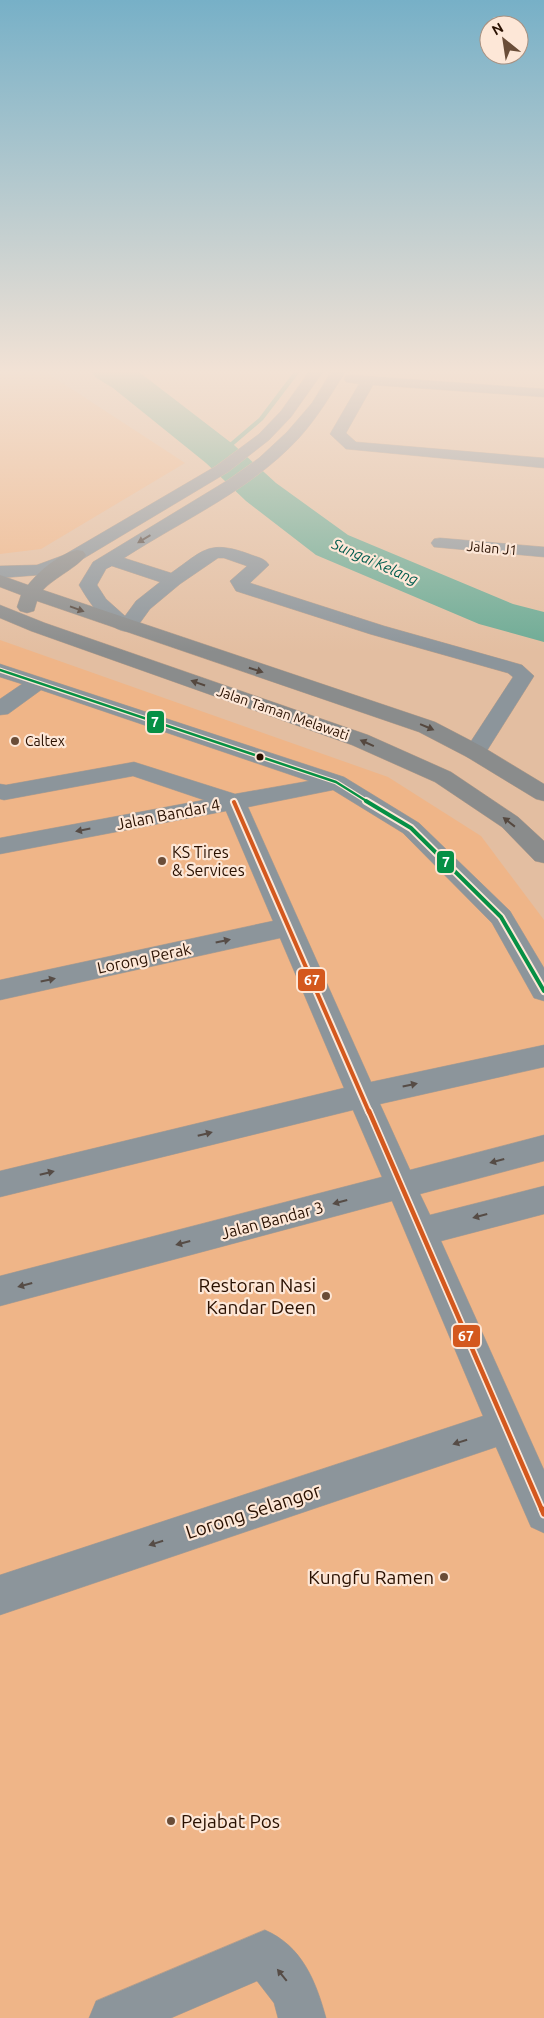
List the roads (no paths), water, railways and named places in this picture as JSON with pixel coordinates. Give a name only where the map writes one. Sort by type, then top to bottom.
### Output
[{"type":"main road","points":[[38,627],[28,615],[27,604],[31,592],[44,579],[77,555]]},
{"type":"main road","name":"Jalan Taman Melawati","points":[[0,581],[125,626],[427,727],[475,752],[544,794]]},
{"type":"main road","name":"Jalan Taman Melawati","points":[[1,612],[38,627],[360,740],[443,777],[510,822],[544,855]]},
{"type":"street","points":[[0,572],[39,570],[77,555],[230,463]]},
{"type":"street","points":[[261,463],[244,477],[186,514],[99,566],[88,585],[98,602],[125,626],[143,605],[173,580],[213,554],[226,552],[260,565],[239,581],[240,585],[350,622],[519,671],[524,676],[475,752]]},
{"type":"street","name":"Jalan J1","points":[[440,543],[544,552]]},
{"type":"street","points":[[109,559],[173,580]]},
{"type":"street","points":[[0,670],[336,782],[411,828],[501,917],[544,991]]},
{"type":"street","points":[[0,709],[38,683]]},
{"type":"street","points":[[0,791],[4,793],[134,769],[234,802],[544,1514]]},
{"type":"street","name":"Jalan Bandar 4","points":[[0,846],[336,782]]},
{"type":"street","name":"Lorong Perak","points":[[0,990],[289,927]]},
{"type":"street","points":[[0,1184],[362,1096],[544,1056]]},
{"type":"street","name":"Jalan Bandar 3","points":[[0,1291],[544,1148]]},
{"type":"street","points":[[421,1232],[544,1200]]},
{"type":"street","name":"Lorong Selangor","points":[[0,1595],[506,1426]]},
{"type":"street","points":[[113,2018],[265,1954],[295,1991],[302,2018]]},
{"type":"waterway","name":"Sungai Kelang","points":[[230,463],[261,492],[332,545],[496,614],[544,627]]},
{"type":"place","name":"Caltex","points":[[15,741]]},
{"type":"place","name":"KS Tires & Services","points":[[162,861]]},
{"type":"place","name":"Restoran Nasi Kandar Deen","points":[[326,1296]]},
{"type":"place","name":"Kungfu Ramen","points":[[444,1577]]},
{"type":"place","name":"Pejabat Pos","points":[[171,1821]]}]
